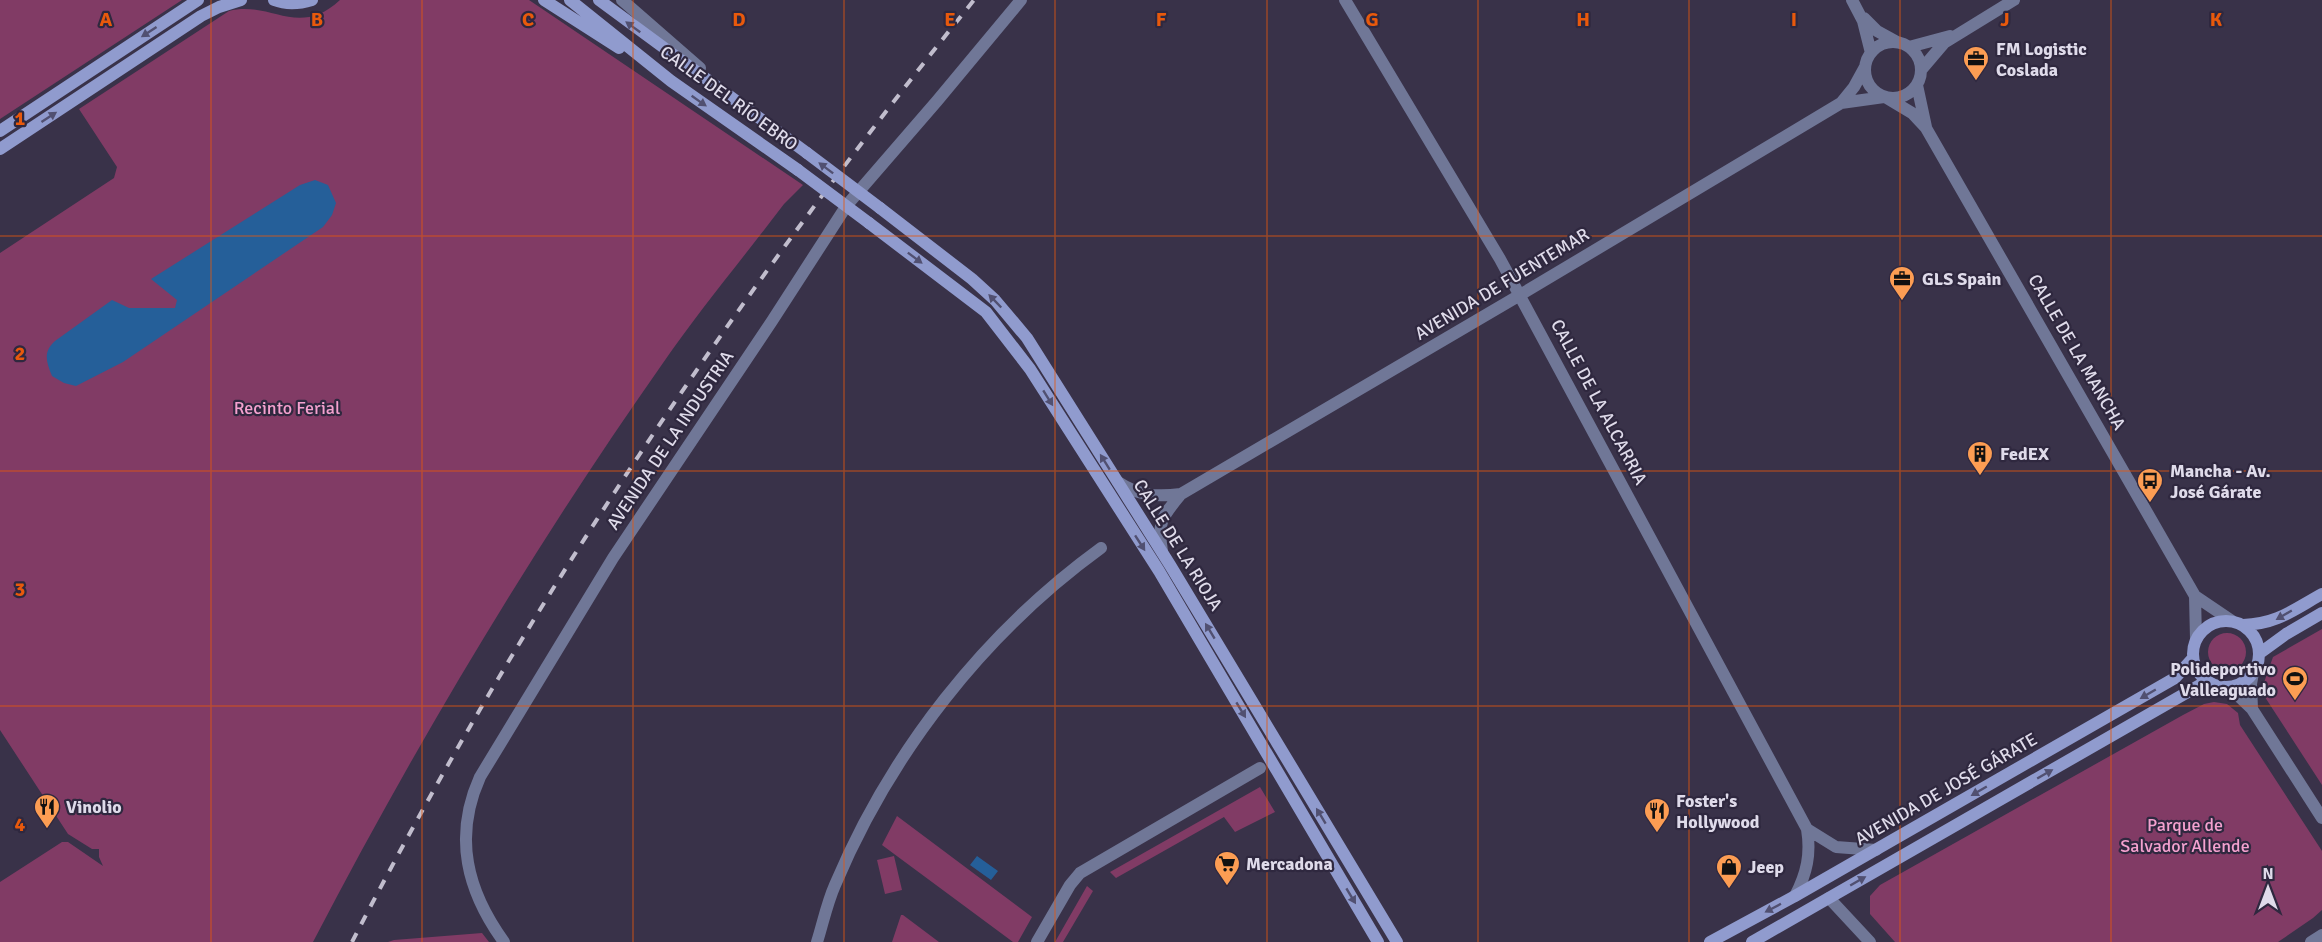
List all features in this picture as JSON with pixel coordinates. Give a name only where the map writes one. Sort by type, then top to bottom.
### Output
[{"type":"main road","points":[[0,130],[198,0]]},
{"type":"main road","points":[[0,149],[201,16],[241,0]]},
{"type":"main road","points":[[274,0],[301,4],[312,0]]},
{"type":"main road","points":[[544,0],[671,81]]},
{"type":"main road","name":"CALLE DEL RÍO EBRO","points":[[570,0],[671,81],[798,170],[868,223]]},
{"type":"main road","name":"CALLE DEL RÍO EBRO","points":[[598,0],[880,208]]},
{"type":"main road","name":"CALLE DE LA RIOJA","points":[[880,208],[972,279],[1011,318],[1027,338],[1162,553],[1397,942]]},
{"type":"main road","name":"CALLE DE LA RIOJA","points":[[868,223],[986,312],[1030,369],[1159,571],[1378,942]]},
{"type":"main road","points":[[2237,623],[2252,632],[2258,642],[2260,653],[2258,664],[2247,680],[2229,687],[2217,686],[2207,681],[2198,671],[2193,658],[2196,639],[2211,624],[2221,621],[2259,624],[2276,620],[2322,594]]},
{"type":"main road","points":[[2260,653],[2286,634],[2322,613]]},
{"type":"main road","name":"AVENIDA DE JOSÉ GÁRATE","points":[[1710,942],[1795,896],[2175,678],[2193,658]]},
{"type":"main road","name":"AVENIDA DE JOSÉ GÁRATE","points":[[1752,942],[2207,681]]},
{"type":"street","points":[[622,0],[731,98]]},
{"type":"street","name":"AVENIDA DE LA INDUSTRIA","points":[[504,942],[481,906],[468,870],[466,830],[473,792],[480,777],[613,558],[772,321],[847,204],[937,102],[1021,0]]},
{"type":"street","name":"CALLE DE LA ALCARRIA","points":[[1345,0],[1520,295],[1807,829],[1810,857],[1806,873],[1795,896]]},
{"type":"street","points":[[1852,0],[1859,12],[1877,31],[1903,44],[1918,57],[1921,70]]},
{"type":"street","points":[[1859,12],[1868,59],[1866,78],[1869,84],[1886,97],[1904,96],[1917,84],[1921,70],[1944,43],[2014,0]]},
{"type":"street","points":[[1868,59],[1883,44],[1943,39],[1959,33]]},
{"type":"street","name":"AVENIDA DE FUENTEMAR","points":[[1162,553],[1160,522],[1162,516],[1180,494],[1520,295],[1840,103],[1854,87],[1868,59]]},
{"type":"street","name":"CALLE DE LA MANCHA","points":[[1917,84],[1926,128]]},
{"type":"street","name":"AVENIDA DE FUENTEMAR","points":[[1840,103],[1886,97]]},
{"type":"street","name":"CALLE DE LA MANCHA","points":[[1886,97],[1912,113],[1926,128],[2195,596],[2237,623]]},
{"type":"street","name":"AVENIDA DE FUENTEMAR","points":[[1118,482],[1132,492],[1143,495],[1180,494]]},
{"type":"street","points":[[818,942],[834,887],[870,809],[924,727],[977,659],[1023,611],[1065,574],[1101,548]]},
{"type":"street","name":"CALLE DE LA MANCHA","points":[[2195,596],[2196,639]]},
{"type":"street","points":[[2252,709],[2253,673]]},
{"type":"street","points":[[2229,687],[2252,709],[2322,818]]},
{"type":"street","points":[[1036,942],[1070,885],[1080,873],[1260,768]]},
{"type":"street","name":"CALLE DE LA ALCARRIA","points":[[1807,829],[1836,847],[1876,850]]},
{"type":"street","points":[[1830,898],[1870,942]]},
{"type":"street","points":[[2311,942],[2322,935]]},
{"type":"green space","points":[[0,0],[182,0],[0,119]]},
{"type":"green space","name":"Recinto Ferial","points":[[340,0],[529,0],[803,185],[784,204],[692,322],[568,503],[435,720],[313,942],[0,942],[0,882],[62,842],[68,842],[103,866],[99,857],[99,849],[92,849],[68,834],[0,730],[0,253],[114,178],[117,167],[79,109],[229,11],[258,10],[297,18],[311,17],[325,11]]},
{"type":"green space","name":"Polideportivo Valleaguado","points":[[2322,629],[2322,785],[2261,691],[2273,657]]},
{"type":"green space","points":[[2227,633],[2240,639],[2246,652],[2240,665],[2227,671],[2214,665],[2208,652],[2214,639]]},
{"type":"green space","name":"Parque de Salvador Allende","points":[[2214,702],[2227,704],[2238,713],[2240,725],[2322,851],[2322,910],[2278,942],[1895,942],[1870,914],[1870,896],[1880,885],[2183,715],[2204,704]]},
{"type":"green space","points":[[1260,787],[1275,812],[1235,832],[1224,817],[1116,878],[1110,872]]},
{"type":"green space","points":[[897,816],[1032,917],[1018,942],[1013,942],[882,845]]},
{"type":"green space","points":[[894,856],[902,890],[885,894],[877,860]]},
{"type":"green space","points":[[1087,886],[1093,891],[1063,942],[1055,942]]},
{"type":"green space","points":[[901,915],[903,915],[939,942],[892,942]]},
{"type":"green space","points":[[482,933],[489,942],[388,942],[394,940]]},
{"type":"water","points":[[315,180],[328,185],[336,203],[332,215],[323,227],[123,362],[76,386],[64,383],[52,376],[47,353],[55,341],[112,300],[129,308],[175,308],[177,300],[151,279],[300,185]]},
{"type":"water","points":[[977,856],[998,871],[991,880],[970,865]]},
{"type":"railway","points":[[352,942],[489,694],[562,574],[639,455],[801,224],[974,0]]},
{"type":"place","name":"FM Logistic Coslada","points":[[1976,82]]},
{"type":"place","name":"GLS Spain","points":[[1902,302]]},
{"type":"place","name":"FedEX","points":[[1980,477]]},
{"type":"place","name":"Mancha - Av. José Gárate","points":[[2150,504]]},
{"type":"place","name":"Polideportivo Valleaguado","points":[[2295,702]]},
{"type":"place","name":"Vinolio","points":[[47,830]]},
{"type":"place","name":"Foster's Hollywood","points":[[1657,834]]},
{"type":"place","name":"Mercadona","points":[[1227,887]]},
{"type":"place","name":"Jeep","points":[[1729,890]]}]
